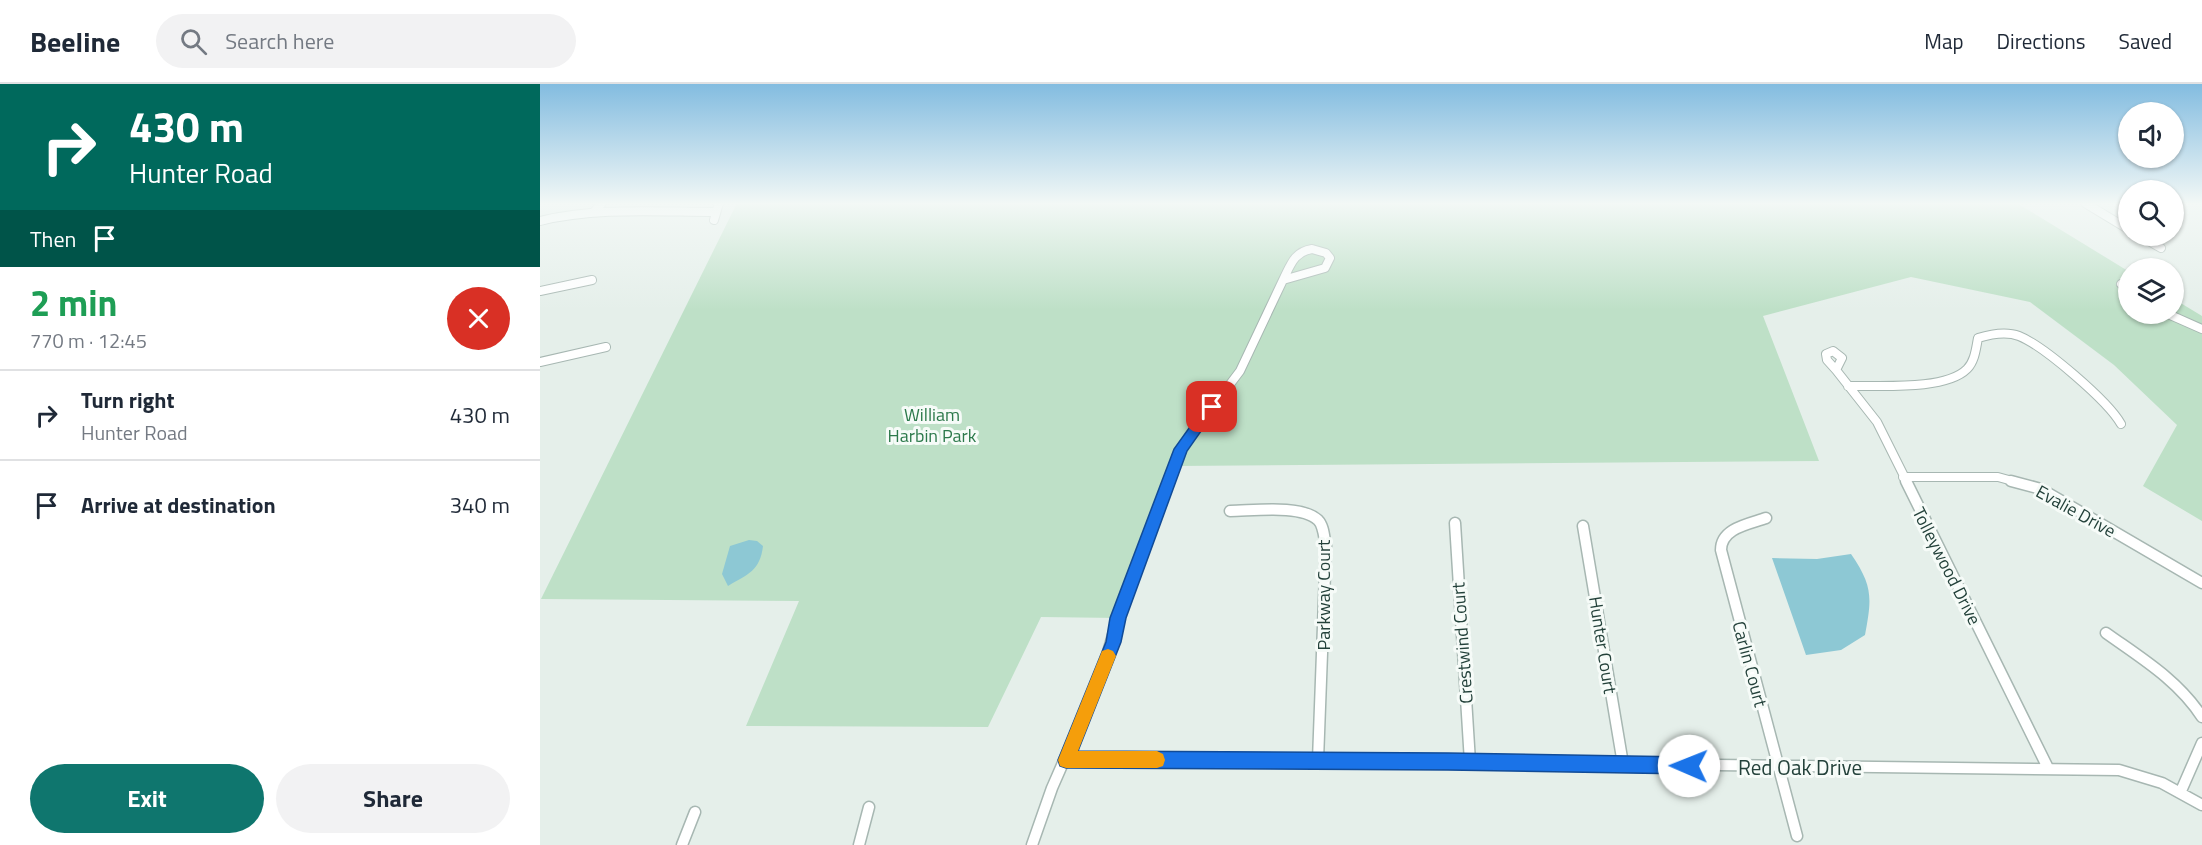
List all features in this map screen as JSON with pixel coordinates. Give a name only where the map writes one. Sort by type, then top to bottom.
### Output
[{"type":"street","points":[[2158,246],[2161,248]]},
{"type":"street","points":[[1032,845],[1038,822],[1114,642],[1118,618],[1181,449],[1240,371],[1253,347],[1282,280],[1293,257],[1299,251],[1320,250],[1329,258],[1325,268],[1282,280]]},
{"type":"street","points":[[540,291],[592,280]]},
{"type":"street","points":[[2184,321],[2202,329]]},
{"type":"street","points":[[1848,386],[1937,381],[1958,376],[1968,367],[1978,338],[1992,333],[2007,333],[2021,337],[2037,348],[2110,407],[2121,424]]},
{"type":"street","points":[[540,362],[606,347]]},
{"type":"street","name":"Tolleywood Drive","points":[[1836,370],[1877,422],[2048,768]]},
{"type":"street","name":"Evalie Drive","points":[[1903,477],[1998,477],[2041,489],[2202,583]]},
{"type":"street","name":"Parkway Court","points":[[1230,511],[1305,513],[1317,519],[1323,529],[1326,546],[1318,760]]},
{"type":"street","name":"Carlin Court","points":[[1766,518],[1735,529],[1720,545],[1722,560],[1797,836]]},
{"type":"street","name":"Crestwind Court","points":[[1455,523],[1470,762]]},
{"type":"street","name":"Hunter Court","points":[[1583,526],[1623,764]]},
{"type":"street","points":[[2106,633],[2174,683],[2193,701],[2202,717]]},
{"type":"street","points":[[2181,791],[2202,743]]},
{"type":"street","name":"Red Oak Drive","points":[[1066,760],[1318,760],[1778,768],[2048,768],[2119,771],[2149,777],[2181,791],[2202,806]]},
{"type":"street","points":[[859,845],[869,807]]},
{"type":"street","points":[[682,845],[695,812]]},
{"type":"green space","name":"William Harbin Park","points":[[719,239],[2075,239],[2118,265],[2118,324],[2184,324],[2184,305],[2202,316],[2202,521],[2143,486],[2177,425],[2114,365],[2030,302],[1911,277],[1763,316],[1819,461],[1175,466],[1118,618],[1041,617],[988,727],[746,726],[799,601],[541,599]]},
{"type":"water","points":[[749,540],[757,541],[763,546],[759,561],[752,571],[728,586],[722,574],[730,546]]},
{"type":"water","points":[[1851,554],[1863,575],[1869,593],[1865,635],[1841,650],[1806,655],[1772,558],[1817,559]]},
{"type":"slow traffic","points":[[1108,656],[1066,760],[1157,760]]},
{"type":"route","points":[[1212,407],[1181,449],[1118,618],[1114,642],[1066,760],[1296,760],[1689,766]]}]
